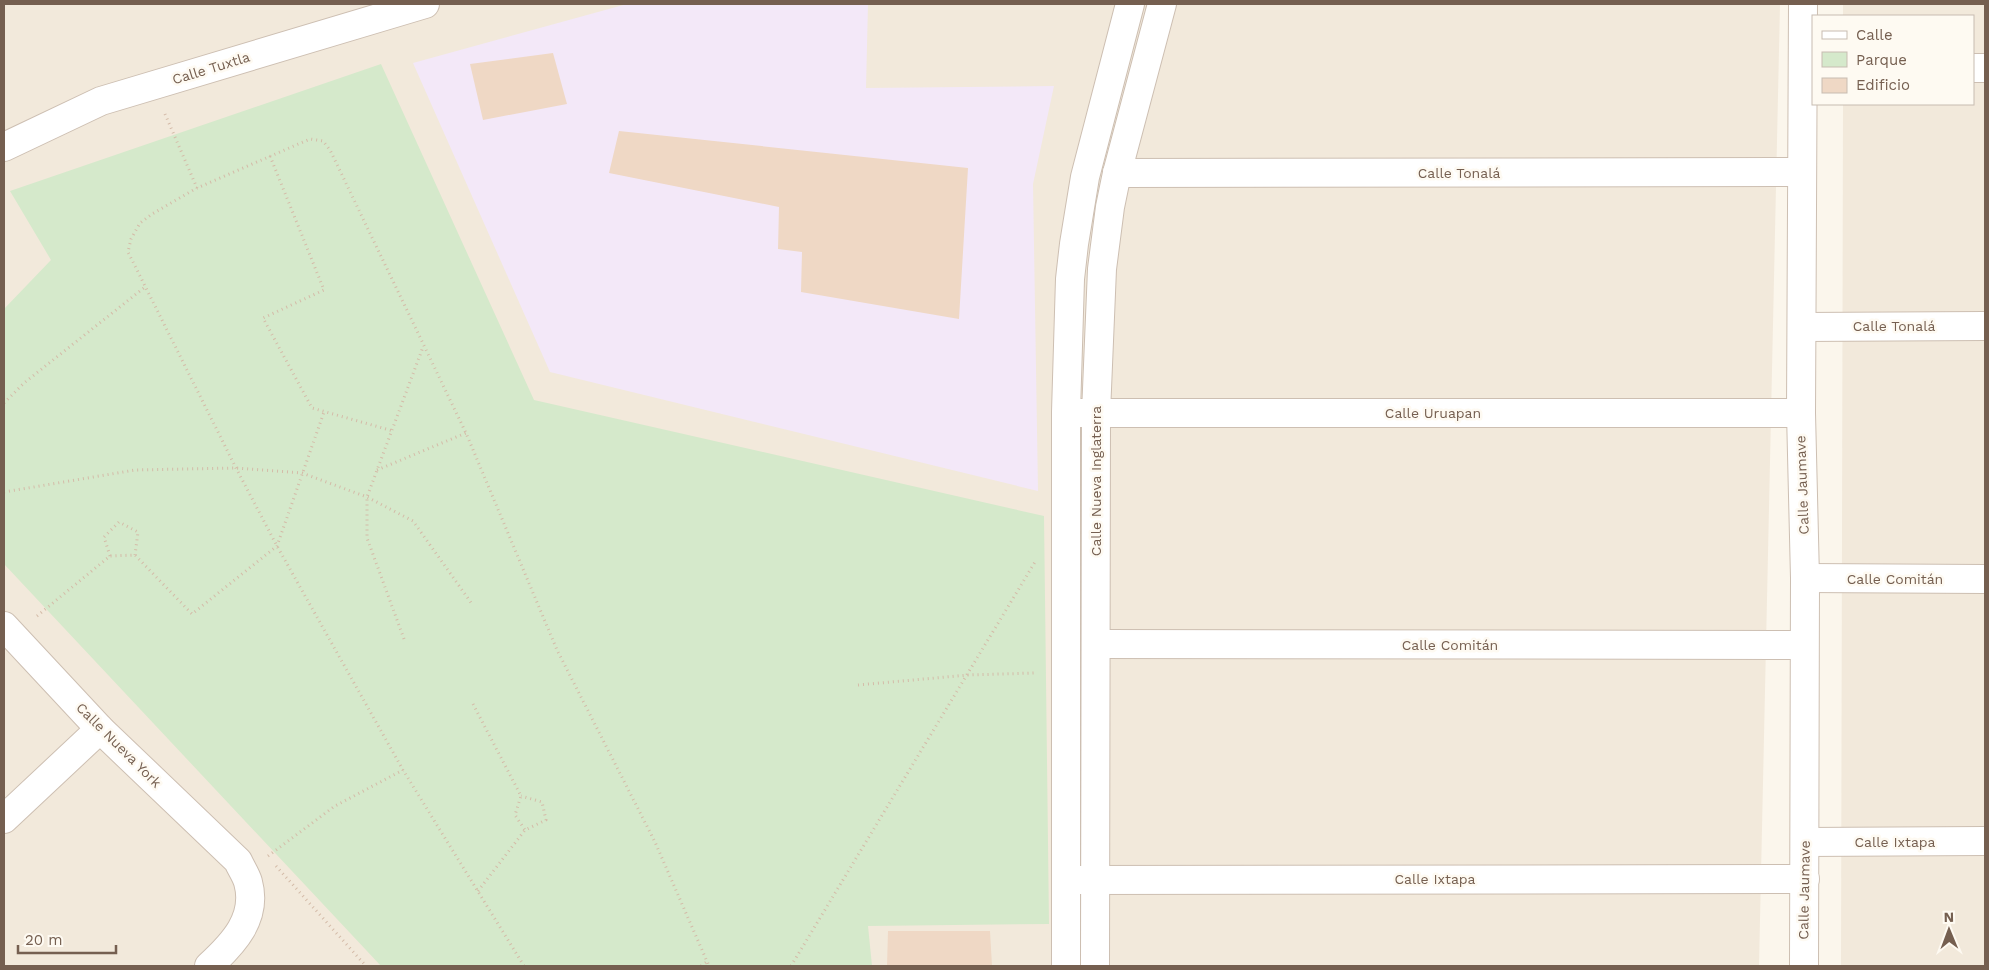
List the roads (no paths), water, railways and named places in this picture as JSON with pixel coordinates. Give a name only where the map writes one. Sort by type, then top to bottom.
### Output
[{"type":"street","name":"Calle Tuxtla","points":[[4,147],[101,101],[425,4]]},
{"type":"street","points":[[1066,966],[1066,412],[1070,279],[1079,209],[1093,142],[1130,4]]},
{"type":"street","name":"Calle Nueva Inglaterra","points":[[1095,966],[1096,413],[1102,269],[1110,207],[1117,173],[1162,4]]},
{"type":"street","name":"Calle Jaumave","points":[[1803,4],[1807,66],[1801,172],[1801,413],[1805,578],[1804,966]]},
{"type":"street","name":"Calle Tonalá","points":[[1117,173],[1801,172]]},
{"type":"street","name":"Calle Tonalá","points":[[1802,327],[1985,326]]},
{"type":"street","name":"Calle Uruapan","points":[[1066,412],[1801,413]]},
{"type":"street","name":"Calle Comitán","points":[[1805,578],[1985,579]]},
{"type":"street","name":"Calle Nueva York","points":[[9,632],[100,728],[243,872],[251,907],[243,927],[228,948],[209,966]]},
{"type":"street","name":"Calle Comitán","points":[[1096,644],[1804,645]]},
{"type":"street","points":[[4,819],[100,728]]},
{"type":"street","name":"Calle Ixtapa","points":[[1805,842],[1985,841]]},
{"type":"street","name":"Calle Ixtapa","points":[[1066,880],[1805,879]]}]
